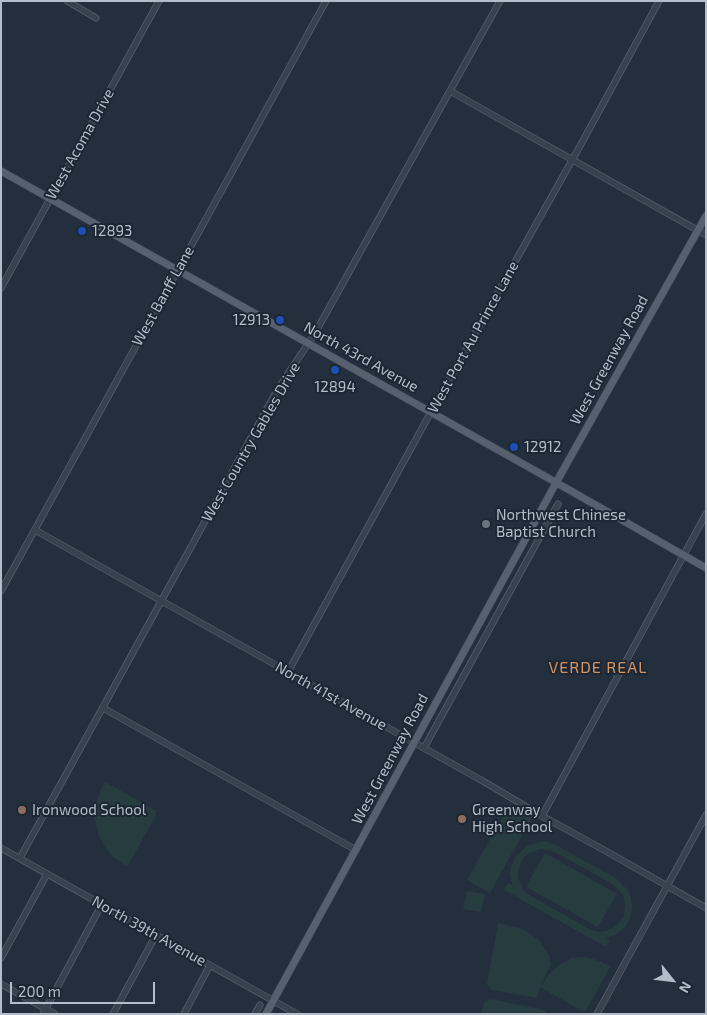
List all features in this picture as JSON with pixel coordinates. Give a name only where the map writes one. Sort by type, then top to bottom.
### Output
[{"type":"main road","name":"North 43rd Avenue","points":[[1,171],[706,568]]},
{"type":"main road","name":"West Greenway Road","points":[[266,1014],[538,517],[706,216]]},
{"type":"street","points":[[67,1],[96,18]]},
{"type":"street","name":"West Acoma Drive","points":[[1,288],[159,1]]},
{"type":"street","name":"West Banff Lane","points":[[1,591],[4,579],[35,530],[326,1]]},
{"type":"street","name":"West Country Gables Drive","points":[[20,858],[275,394],[309,344],[500,1]]},
{"type":"street","name":"West Port Au Prince Lane","points":[[288,672],[659,1]]},
{"type":"street","points":[[450,91],[706,235]]},
{"type":"street","name":"West Greenway Road","points":[[424,748],[558,504]]},
{"type":"street","points":[[542,816],[706,514]]},
{"type":"street","points":[[538,517],[548,523]]},
{"type":"street","name":"North 41st Avenue","points":[[35,530],[706,908]]},
{"type":"street","points":[[103,708],[356,850]]},
{"type":"street","points":[[597,1014],[706,815]]},
{"type":"street","name":"North 39th Avenue","points":[[1,848],[297,1014]]},
{"type":"street","points":[[1,958],[47,874]]},
{"type":"street","points":[[44,1011],[102,904]]},
{"type":"street","points":[[113,1014],[156,934]]},
{"type":"street","points":[[184,1014],[210,965]]},
{"type":"street","points":[[1,984],[44,1011],[55,1014]]},
{"type":"street","points":[[255,1014],[260,1005]]},
{"type":"green space","points":[[105,782],[155,810],[156,815],[127,867],[113,857],[104,846],[98,833],[95,809]]},
{"type":"green space","points":[[510,803],[533,816],[490,893],[467,880]]},
{"type":"green space","points":[[548,842],[558,846],[617,879],[628,890],[632,905],[631,916],[622,930],[606,938],[610,941],[606,947],[504,890],[508,883],[512,885],[510,873],[515,857],[527,846]],"holes":[[[541,849],[553,851],[618,889],[623,895],[625,904],[624,915],[619,923],[606,931],[591,930],[524,891],[518,878],[523,858]]]},
{"type":"green space","points":[[545,853],[617,894],[598,927],[526,887]]},
{"type":"green space","points":[[467,891],[485,894],[481,912],[463,909]]},
{"type":"green space","points":[[498,923],[523,929],[539,940],[549,955],[551,964],[537,998],[492,990],[487,984]]},
{"type":"green space","points":[[585,957],[600,961],[610,967],[587,1009],[582,1011],[540,987],[550,973],[571,958]]},
{"type":"green space","points":[[490,999],[544,1010],[546,1014],[481,1014],[484,1003]]},
{"type":"place","name":"12893","points":[[82,231]]},
{"type":"place","name":"12913","points":[[280,320]]},
{"type":"place","name":"12894","points":[[335,370]]},
{"type":"place","name":"12912","points":[[514,447]]},
{"type":"place","name":"Northwest Chinese Baptist Church","points":[[486,524]]},
{"type":"place","name":"Ironwood School","points":[[22,810]]},
{"type":"place","name":"Greenway High School","points":[[462,819]]},
{"type":"district","name":"VERDE REAL","points":[[598,668]]}]
